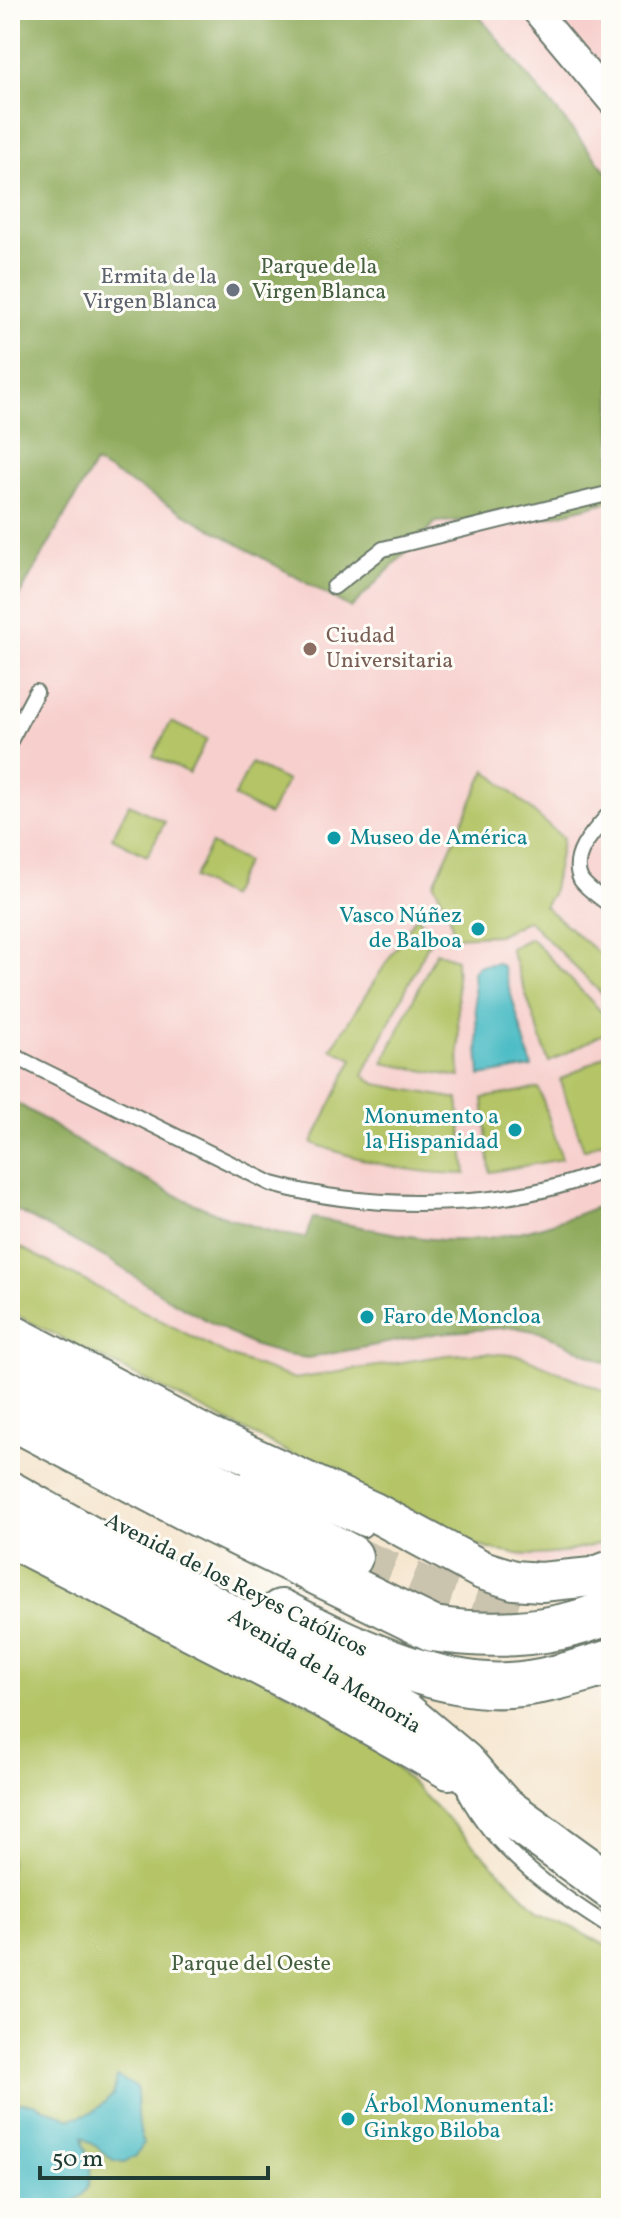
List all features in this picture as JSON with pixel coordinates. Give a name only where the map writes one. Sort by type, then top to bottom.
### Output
[{"type":"highway","points":[[10,1375],[357,1543]]},
{"type":"highway","points":[[10,1416],[194,1512],[433,1629],[472,1635],[513,1635],[611,1611]]},
{"type":"highway","name":"Avenida de los Reyes Católicos","points":[[10,1470],[305,1625],[363,1652],[436,1676],[507,1686],[563,1677],[611,1662]]},
{"type":"highway","name":"Avenida de la Memoria","points":[[10,1494],[405,1715],[446,1758],[501,1807],[611,1887]]},
{"type":"main road","points":[[10,1333],[209,1437],[372,1511],[482,1570],[514,1580],[541,1582],[592,1577],[611,1570]]},
{"type":"main road","points":[[10,1538],[446,1758]]},
{"type":"street","points":[[535,10],[611,101]]},
{"type":"lane","points":[[334,587],[383,549],[611,493]]},
{"type":"lane","points":[[10,741],[36,692]]},
{"type":"lane","points":[[611,812],[589,837],[581,852],[579,867],[582,880],[611,906]]},
{"type":"lane","points":[[10,1054],[272,1184],[297,1191],[449,1204],[528,1195],[581,1181],[611,1167]]},
{"type":"lane","points":[[10,1360],[185,1450]]},
{"type":"lane","points":[[77,1408],[120,1417]]},
{"type":"lane","points":[[237,1475],[357,1543]]},
{"type":"lane","points":[[446,1758],[493,1838],[532,1872],[611,1928]]},
{"type":"shaded area","name":"Ciudad Universitaria","points":[[10,10],[611,10],[611,1552],[538,1565],[429,1522],[10,1288]]},
{"type":"green space","name":"Parque de la Virgen Blanca","points":[[10,10],[474,10],[611,177],[611,501],[548,517],[436,522],[351,608],[95,463],[10,612]]},
{"type":"green space","points":[[171,722],[207,739],[189,773],[153,756]]},
{"type":"green space","points":[[251,763],[287,781],[269,815],[234,797]]},
{"type":"green space","points":[[486,770],[563,838],[552,894],[544,906],[611,964],[611,1003],[528,920],[498,935],[454,937],[449,912],[434,884]]},
{"type":"green space","points":[[129,804],[165,822],[147,856],[112,838]]},
{"type":"green space","points":[[211,844],[246,862],[229,897],[193,878]]},
{"type":"green space","points":[[417,915],[432,937],[363,1075],[376,1084],[458,1099],[466,1174],[388,1166],[312,1143],[353,1059],[331,1049]]},
{"type":"green space","points":[[531,938],[611,1022],[611,1030],[549,1062],[510,948]]},
{"type":"green space","points":[[436,952],[456,959],[460,1077],[383,1063]]},
{"type":"green space","points":[[611,1052],[611,1138],[584,1150],[560,1080]]},
{"type":"green space","points":[[539,1088],[562,1159],[490,1172],[483,1098]]},
{"type":"green space","points":[[10,1100],[95,1152],[197,1205],[250,1225],[305,1238],[313,1218],[442,1240],[485,1238],[550,1224],[611,1201],[611,1365],[544,1333],[513,1327],[439,1333],[308,1358],[252,1345],[175,1303],[108,1259],[10,1207]]},
{"type":"green space","points":[[10,1242],[229,1356],[295,1379],[447,1355],[488,1353],[521,1356],[611,1394],[611,1539],[573,1551],[536,1555],[500,1552],[462,1540],[10,1312]]},
{"type":"green space","name":"Parque del Oeste","points":[[10,1550],[357,1728],[540,1912],[611,1948],[611,2208],[10,2208]]},
{"type":"water","points":[[498,963],[503,967],[532,1067],[480,1076],[473,972],[477,966]]},
{"type":"water","points":[[117,2076],[137,2088],[137,2116],[143,2143],[136,2156],[124,2162],[113,2160],[83,2136],[90,2179],[82,2195],[73,2201],[50,2204],[27,2197],[10,2186],[10,2102],[35,2104],[70,2119],[93,2112],[113,2095]]},
{"type":"waterway","points":[[24,2208],[28,2198]]},
{"type":"tunnel","points":[[350,1557],[442,1596],[611,1650]]},
{"type":"place","name":"Ermita de la Virgen Blanca","points":[[233,290]]},
{"type":"place","name":"Ciudad Universitaria","points":[[310,649]]},
{"type":"place","name":"Museo de América","points":[[334,838]]},
{"type":"place","name":"Vasco Núñez de Balboa","points":[[478,929]]},
{"type":"place","name":"Monumento a la Hispanidad","points":[[515,1130]]},
{"type":"place","name":"Faro de Moncloa","points":[[367,1317]]},
{"type":"place","name":"Árbol Monumental: Ginkgo Biloba","points":[[348,2119]]}]
